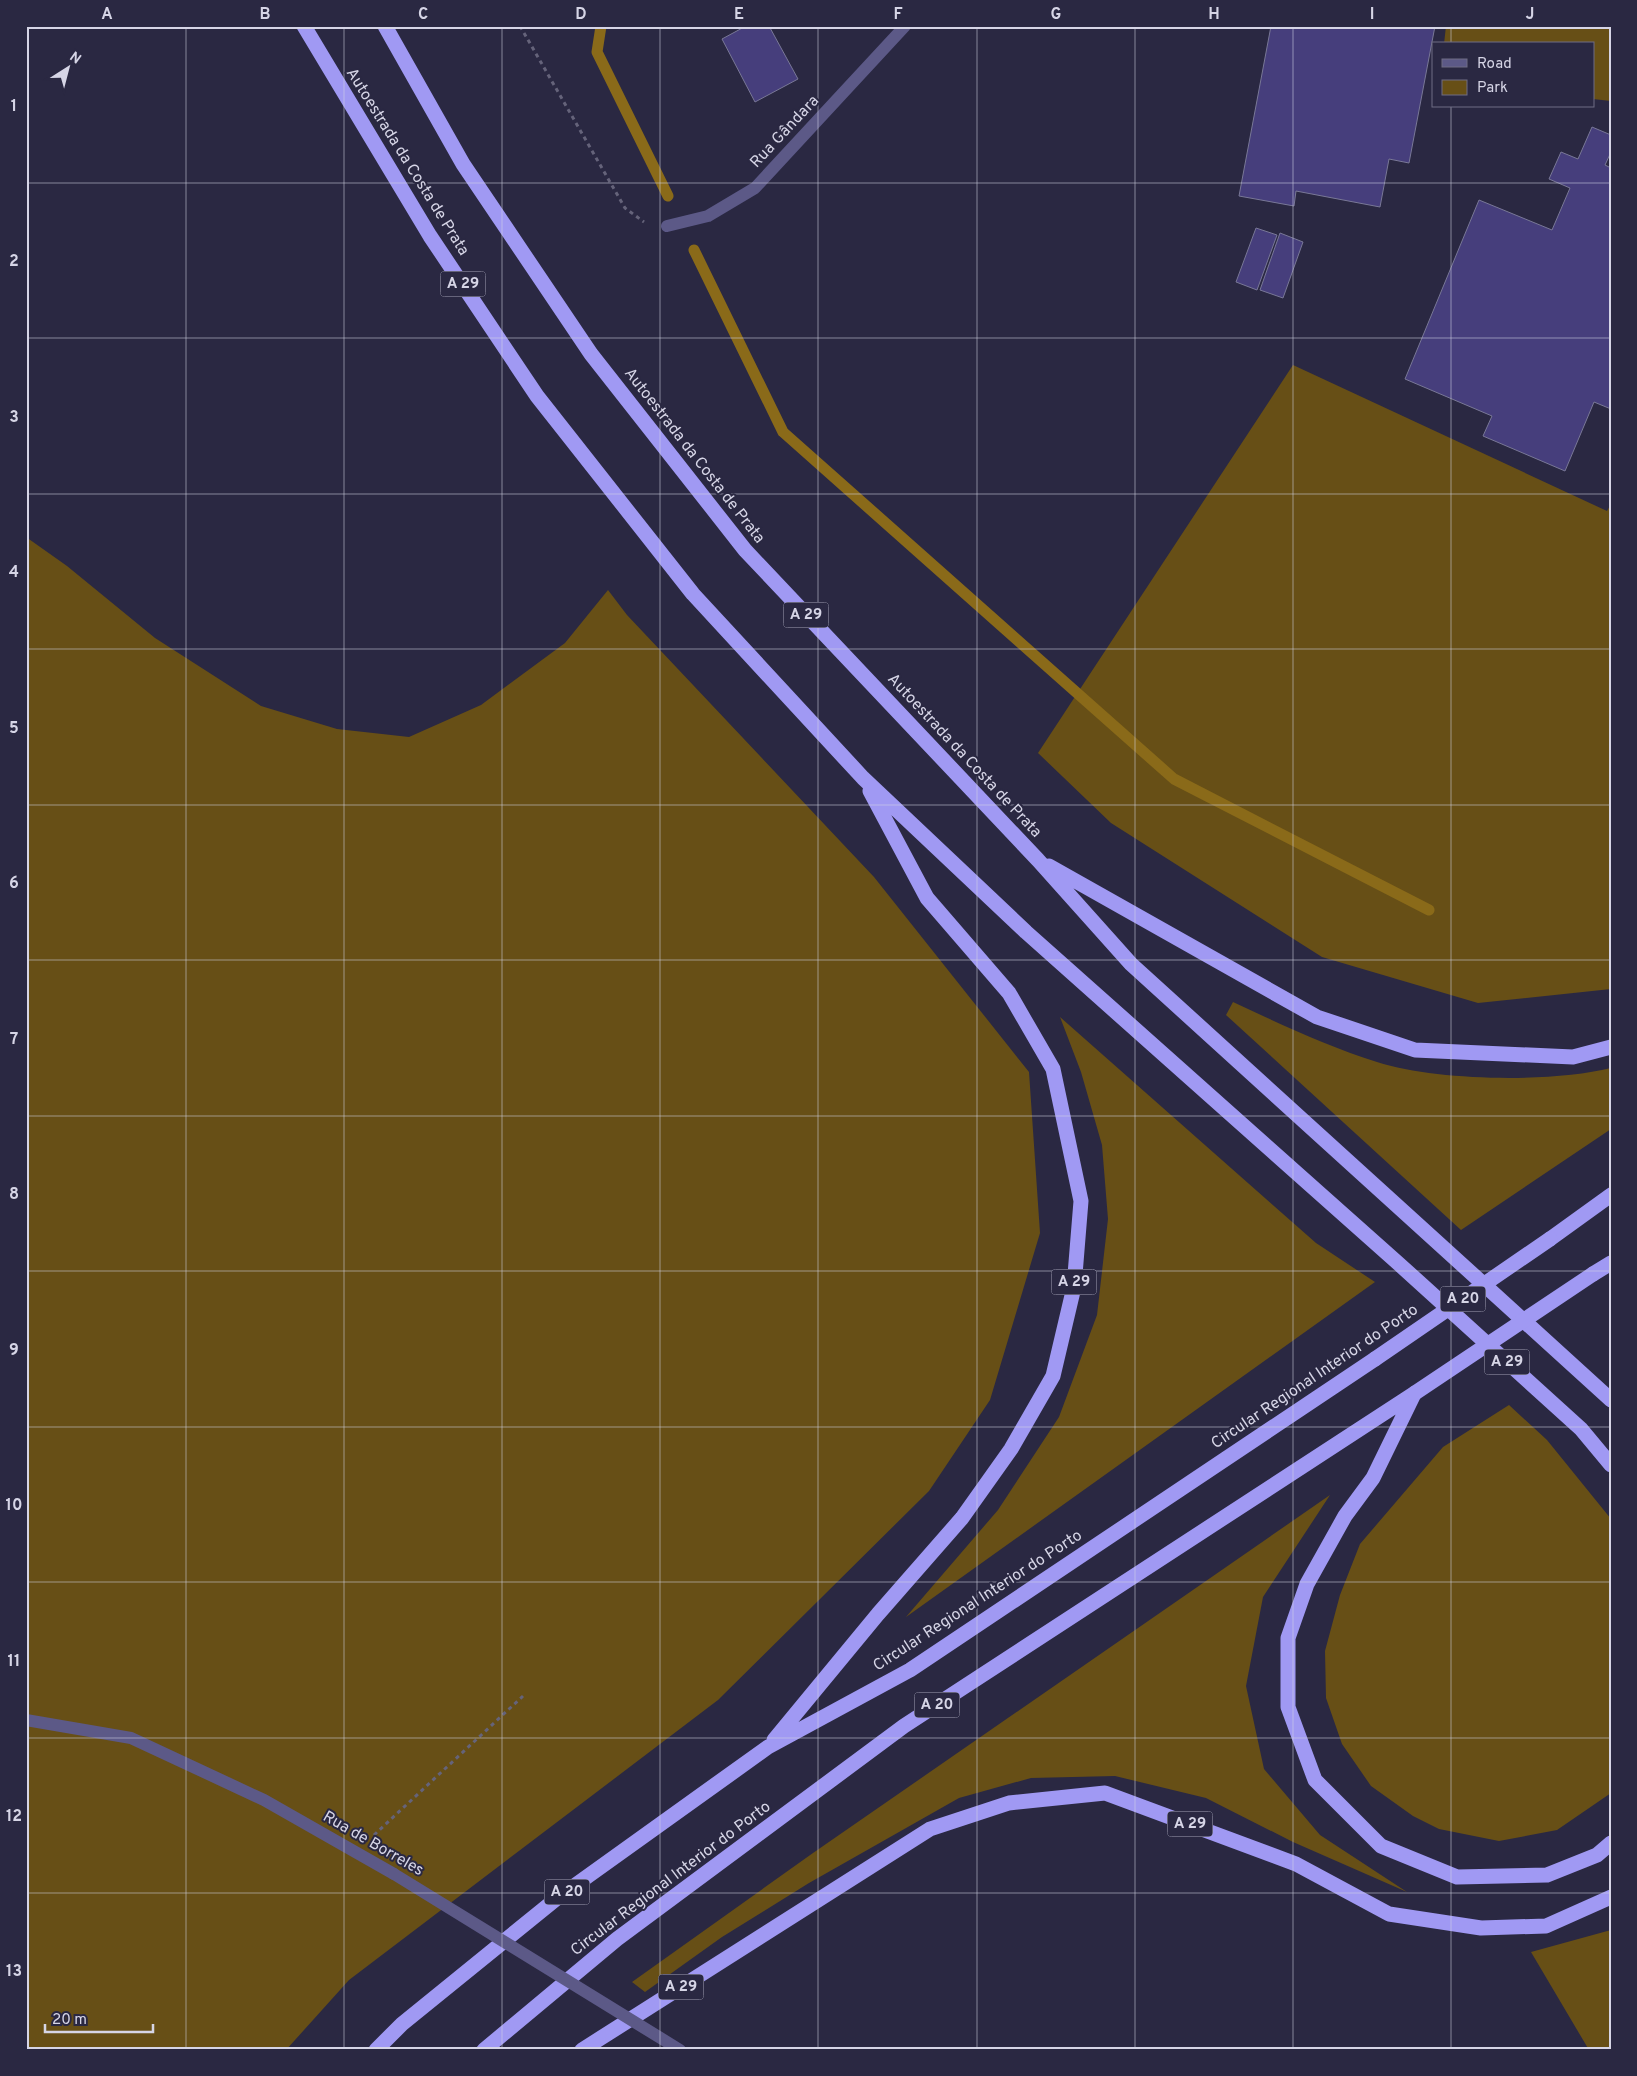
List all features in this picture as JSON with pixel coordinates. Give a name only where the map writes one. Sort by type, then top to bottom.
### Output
[{"type":"highway","name":"Autoestrada da Costa de Prata","points":[[304,26],[430,236],[537,396],[693,594],[864,778]]},
{"type":"highway","name":"Autoestrada da Costa de Prata","points":[[386,26],[463,164],[591,354],[745,550],[1038,860]]},
{"type":"highway","name":"A 29","points":[[864,778],[1026,932],[1399,1264],[1581,1429],[1611,1465]]},
{"type":"highway","name":"A 29","points":[[768,1746],[878,1614],[962,1518],[1011,1449],[1052,1376],[1074,1287],[1081,1201],[1054,1069],[1009,993],[927,898],[864,778]]},
{"type":"highway","name":"A 29","points":[[1038,860],[1317,1017],[1415,1050],[1573,1057],[1611,1047]]},
{"type":"highway","name":"A 29","points":[[1038,860],[1131,964],[1611,1400]]},
{"type":"highway","name":"Circular Regional Interior do Porto","points":[[376,2050],[402,2024],[556,1899],[768,1746],[910,1670],[1375,1359],[1611,1195]]},
{"type":"highway","name":"Circular Regional Interior do Porto","points":[[484,2050],[616,1939],[904,1726],[1611,1263]]},
{"type":"highway","points":[[1415,1393],[1373,1478],[1345,1516],[1307,1584],[1288,1638],[1288,1707],[1315,1780],[1381,1846],[1458,1877],[1547,1875],[1597,1855],[1611,1843]]},
{"type":"highway","name":"A 29","points":[[582,2050],[930,1829],[1009,1803],[1105,1793],[1296,1864],[1389,1914],[1472,1927],[1546,1926],[1611,1897]]},
{"type":"street","name":"Rua Gândara","points":[[667,226],[708,216],[755,188],[905,26]]},
{"type":"street","name":"Rua de Borreles","points":[[26,1720],[131,1738],[264,1800],[394,1874],[680,2050]]},
{"type":"path","points":[[520,26],[625,208],[644,222],[667,226]]},
{"type":"path","points":[[356,1853],[522,1696]]},
{"type":"green space","points":[[1446,26],[1611,26],[1611,101],[1594,99],[1594,42],[1444,42]]},
{"type":"green space","points":[[1293,365],[1607,511],[1611,504],[1611,989],[1478,1003],[1322,957],[1111,823],[1038,753]]},
{"type":"green space","points":[[26,537],[67,566],[155,638],[261,706],[337,729],[409,737],[481,705],[565,643],[608,590],[627,615],[874,877],[1029,1072],[1040,1233],[990,1400],[929,1491],[718,1700],[349,1980],[286,2050],[26,2050]]},
{"type":"green space","points":[[1233,1002],[1340,1049],[1377,1062],[1430,1073],[1494,1078],[1526,1078],[1586,1073],[1611,1068],[1611,1129],[1461,1230],[1226,1015]]},
{"type":"green space","points":[[1060,1017],[1316,1243],[1375,1282],[906,1617],[998,1510],[1059,1417],[1097,1315],[1108,1219],[1102,1145],[1081,1072]]},
{"type":"green space","points":[[1509,1405],[1547,1440],[1611,1519],[1611,1793],[1557,1830],[1499,1841],[1439,1829],[1413,1816],[1371,1786],[1342,1744],[1326,1698],[1325,1651],[1340,1595],[1360,1544],[1443,1447]]},
{"type":"green space","points":[[1330,1495],[1263,1597],[1246,1686],[1264,1769],[1320,1835],[1407,1892],[1293,1842],[1206,1798],[1115,1776],[1031,1778],[959,1798],[809,1883],[722,1937],[645,1992],[632,1982],[813,1853]]},
{"type":"green space","points":[[1611,1930],[1611,2050],[1589,2050],[1531,1952]]},
{"type":"building","points":[[746,26],[769,26],[798,79],[755,102],[722,39]]},
{"type":"building","points":[[1271,26],[1435,26],[1409,163],[1389,159],[1380,207],[1296,191],[1294,206],[1239,196]]},
{"type":"building","points":[[1592,127],[1611,135],[1611,152],[1605,165],[1611,168],[1611,409],[1594,402],[1565,471],[1483,436],[1492,416],[1405,379],[1479,200],[1552,230],[1570,188],[1549,179],[1561,152],[1578,159]]},
{"type":"building","points":[[1256,228],[1277,235],[1257,290],[1236,282]]},
{"type":"building","points":[[1280,233],[1303,242],[1283,298],[1260,290]]},
{"type":"waterway","points":[[601,26],[597,52],[668,196]]},
{"type":"waterway","points":[[694,250],[783,432],[1174,779],[1429,910]]}]
